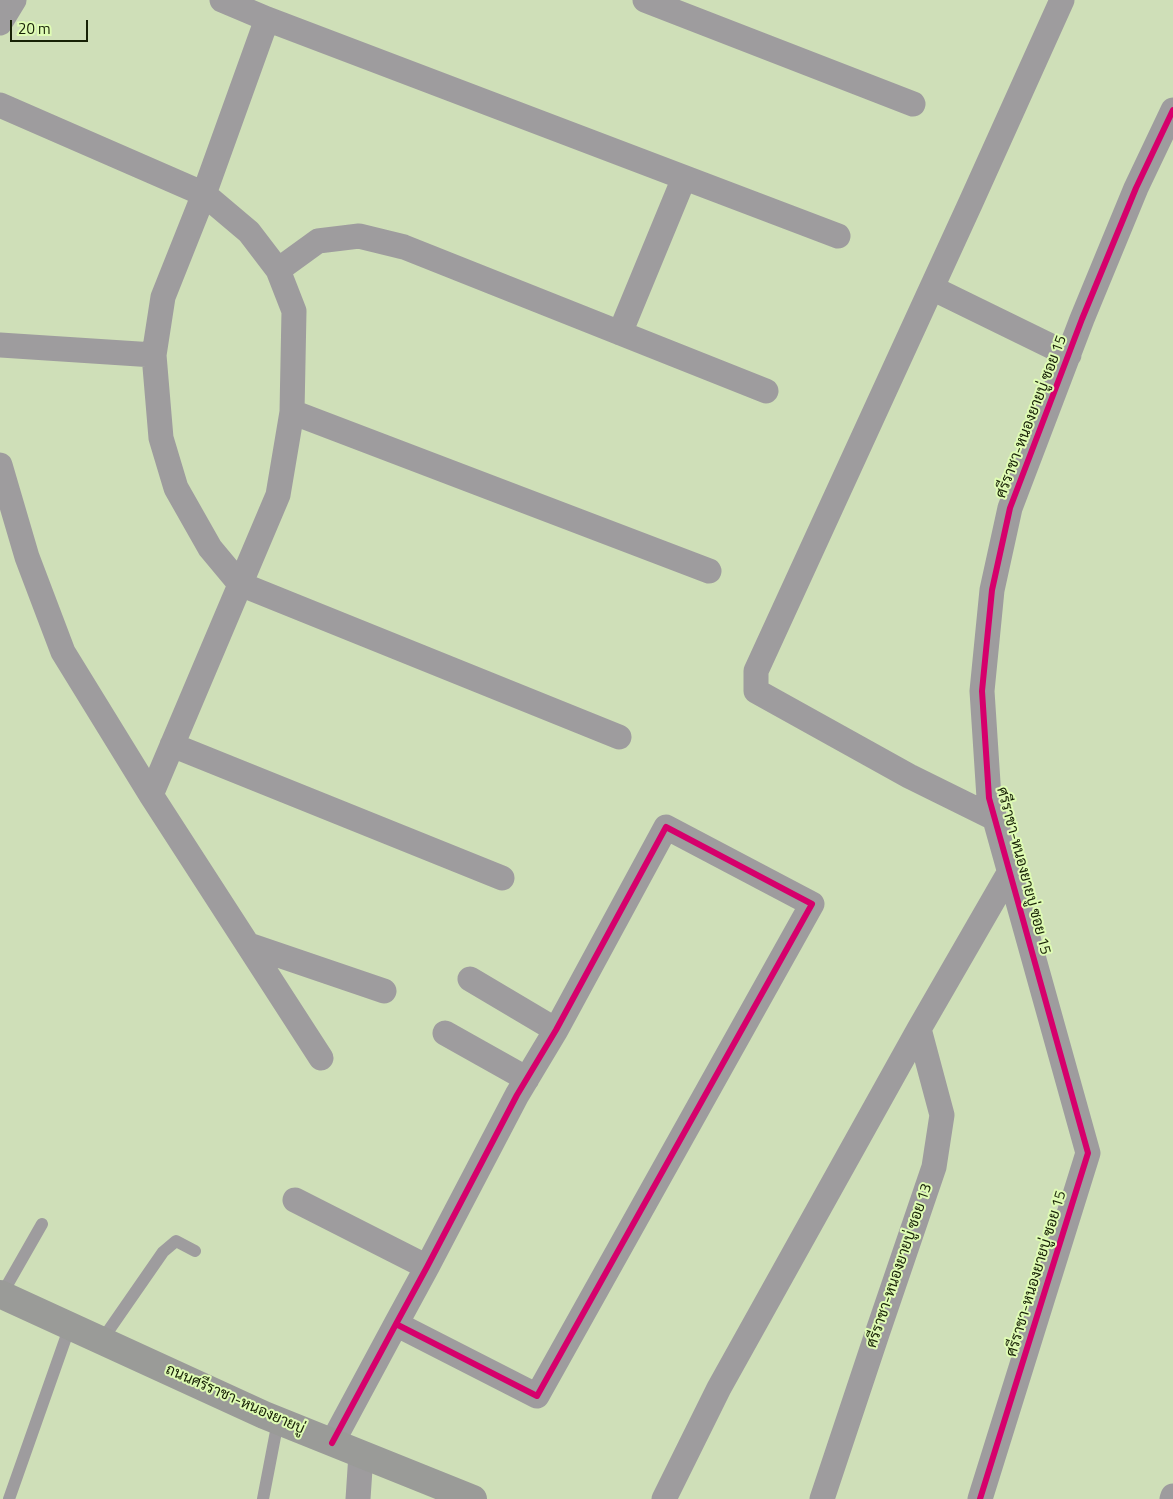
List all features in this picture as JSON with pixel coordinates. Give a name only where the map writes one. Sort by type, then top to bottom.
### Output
[{"type":"main road","name":"ถนนศรีราชา-หนองยายบู่","points":[[1,1294],[278,1421],[474,1499]]},
{"type":"street","points":[[0,23],[14,0]]},
{"type":"street","points":[[222,0],[267,19],[838,236]]},
{"type":"street","points":[[645,0],[913,104]]},
{"type":"street","points":[[994,818],[909,776],[756,691],[756,671],[1062,0]]},
{"type":"street","points":[[267,19],[204,194],[163,297],[154,355],[160,438],[176,488],[210,548],[240,584],[619,737]]},
{"type":"street","points":[[0,105],[204,194],[249,232],[278,270],[294,311],[292,412],[278,495],[151,795]]},
{"type":"street","name":"ศรีราชา-หนองยายบู่ ซอย 15","points":[[980,1499],[1088,1153],[988,798],[982,691],[992,590],[1010,508],[1068,355],[1136,188],[1173,110]]},
{"type":"street","points":[[620,333],[684,178]]},
{"type":"street","points":[[278,270],[318,241],[359,236],[404,248],[766,392]]},
{"type":"street","points":[[932,288],[1068,355]]},
{"type":"street","points":[[0,345],[154,355]]},
{"type":"street","points":[[292,412],[709,571]]},
{"type":"street","points":[[0,465],[27,557],[63,652],[151,795],[321,1058]]},
{"type":"street","points":[[172,745],[502,878]]},
{"type":"street","points":[[332,1443],[526,1080],[556,1030],[666,827],[812,904],[537,1396],[396,1324]]},
{"type":"street","points":[[664,1499],[719,1388],[1009,873]]},
{"type":"street","points":[[249,945],[384,991]]},
{"type":"street","points":[[470,979],[556,1030]]},
{"type":"street","name":"ศรีราชา-หนองยายบู่ ซอย 13","points":[[822,1499],[876,1334],[934,1167],[942,1115],[920,1029]]},
{"type":"street","points":[[445,1033],[526,1080]]},
{"type":"street","points":[[295,1200],[427,1267]]},
{"type":"street","points":[[358,1499],[362,1454]]},
{"type":"lane","points":[[1,1294],[42,1224]]},
{"type":"lane","points":[[102,1340],[163,1252],[176,1241],[195,1251]]},
{"type":"lane","points":[[9,1499],[70,1326]]},
{"type":"lane","points":[[263,1499],[278,1421]]},
{"type":"cycle path","points":[[980,1499],[1088,1153],[989,798],[982,691],[992,590],[1010,508],[1082,319],[1136,188],[1173,110]]},
{"type":"cycle path","points":[[332,1443],[517,1095],[556,1030],[666,827],[812,904],[537,1396],[396,1324]]}]
